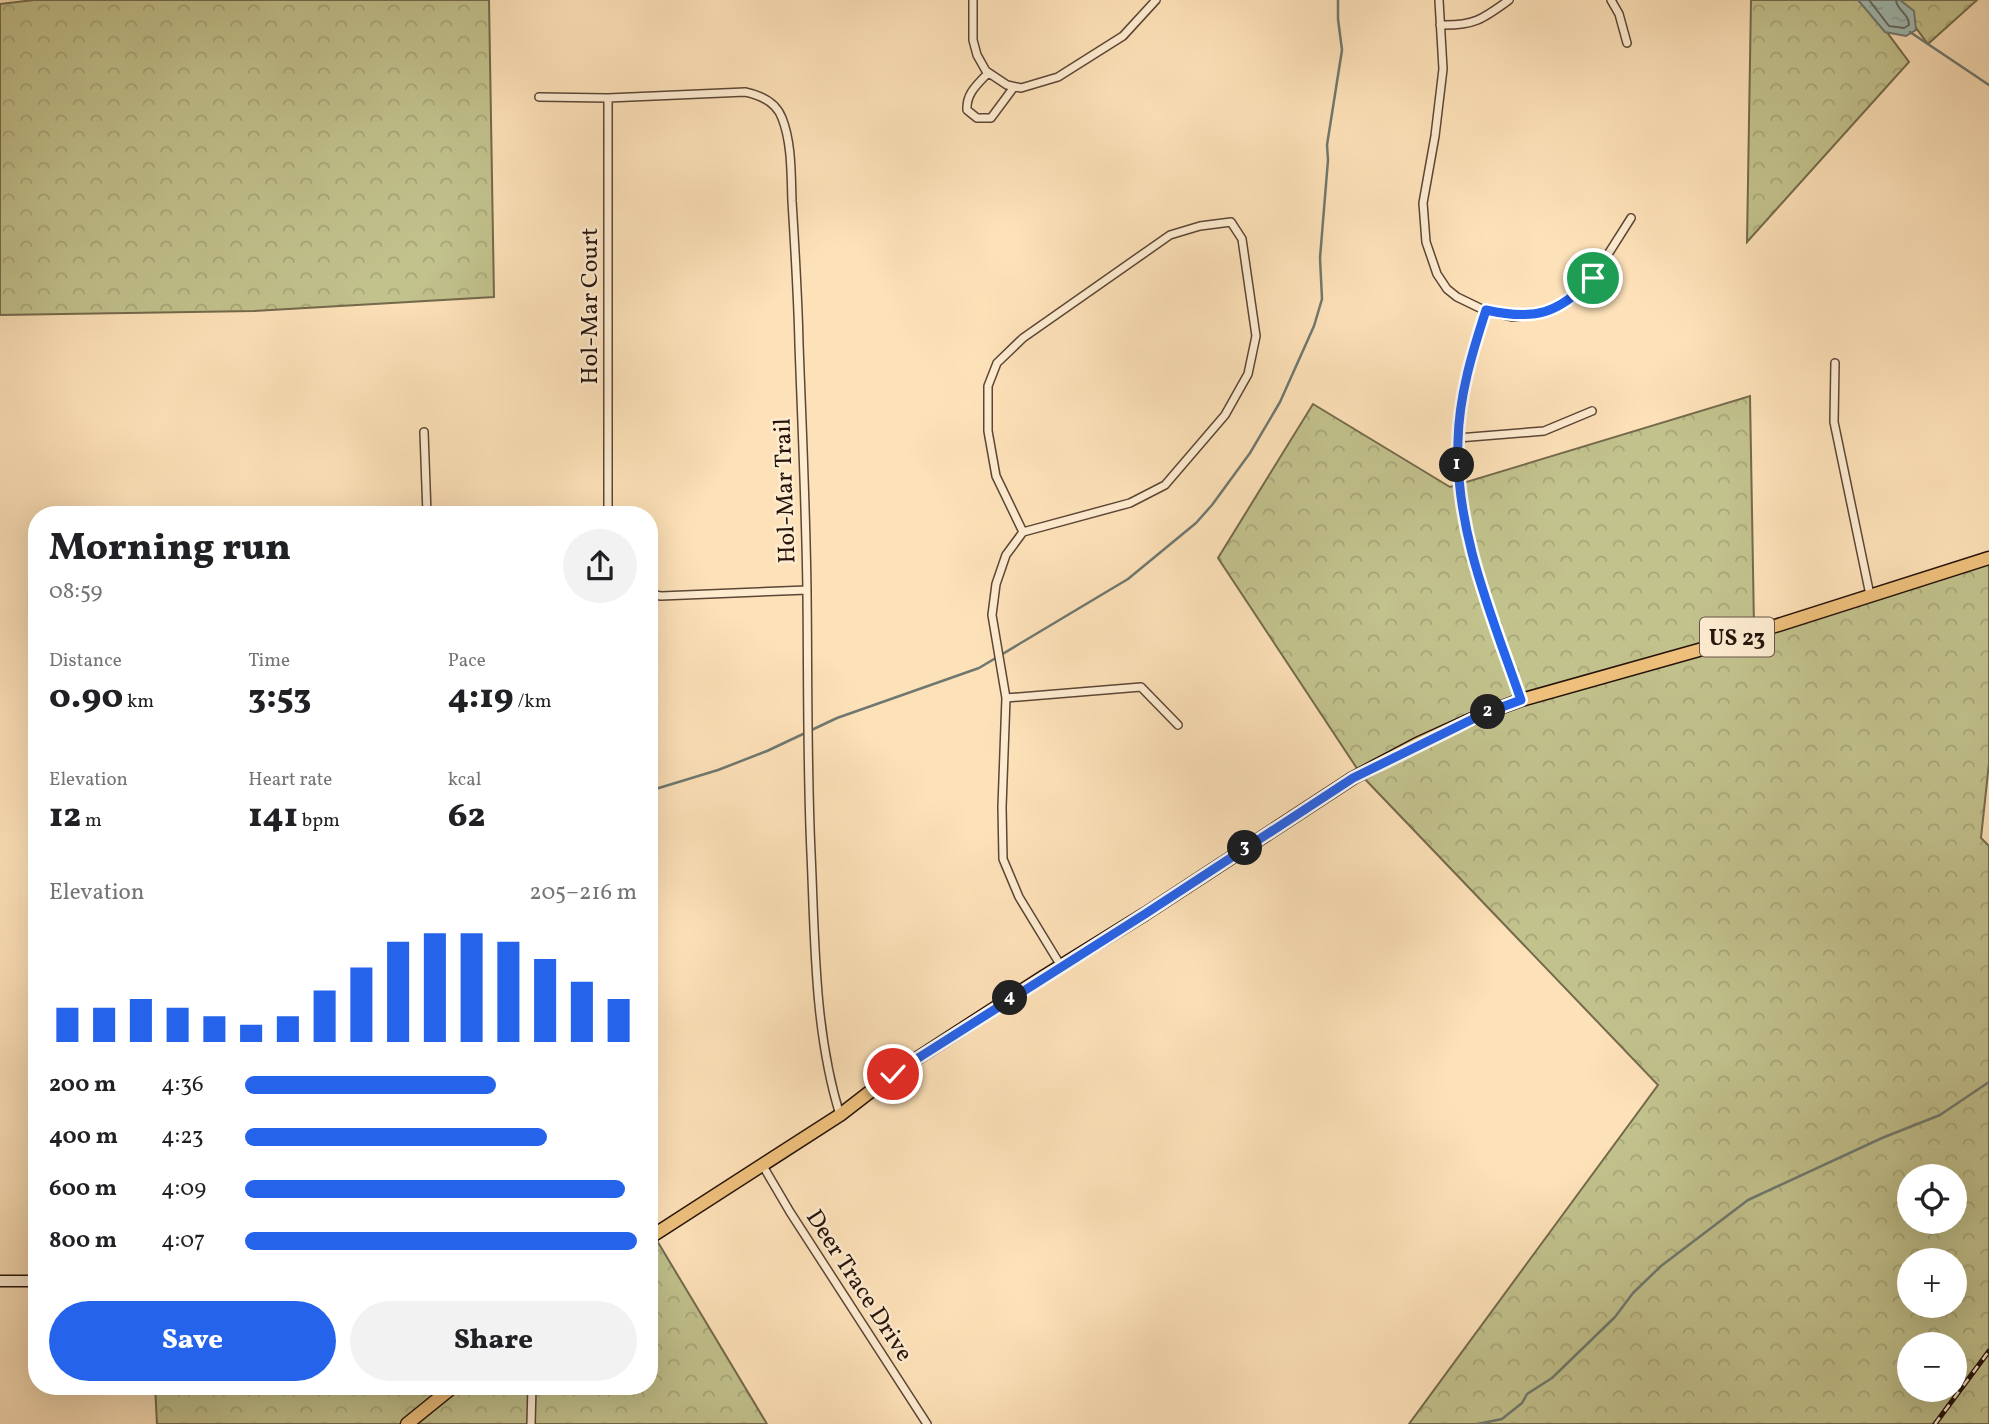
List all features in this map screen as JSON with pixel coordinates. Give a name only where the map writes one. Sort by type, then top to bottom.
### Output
[{"type":"main road","name":"US 23","points":[[658,1232],[840,1115],[893,1074],[1353,778],[1483,714],[1521,700],[1706,648],[1989,558]]},
{"type":"main road","points":[[407,1424],[443,1395]]},
{"type":"street","points":[[973,0],[973,40],[978,55],[988,73],[1014,87],[1035,86],[1058,77],[1123,36],[1156,0]]},
{"type":"street","points":[[1439,0],[1443,69],[1423,203],[1426,242],[1437,274],[1447,289],[1457,297],[1486,310],[1513,317],[1540,314],[1572,299],[1593,278],[1631,218]]},
{"type":"street","points":[[1440,25],[1455,26],[1482,20],[1509,0]]},
{"type":"street","points":[[1611,0],[1619,14],[1627,43]]},
{"type":"street","points":[[988,73],[974,87],[966,102],[967,110],[977,118],[991,118],[1014,87]]},
{"type":"street","name":"Hol-Mar Trail","points":[[539,97],[608,98],[744,92],[759,95],[781,114],[790,159],[793,212],[807,590],[808,783],[818,988],[829,1080],[840,1115]]},
{"type":"street","name":"Hol-Mar Court","points":[[608,98],[608,506]]},
{"type":"street","points":[[1023,532],[996,476],[988,431],[988,386],[997,363],[1023,338],[1170,235],[1200,226],[1231,222],[1242,239],[1256,336],[1248,374],[1225,415],[1165,485],[1130,503],[1023,532],[1006,555],[996,583],[992,615],[1006,698],[1003,859],[1019,897],[1061,966]]},
{"type":"street","points":[[1486,310],[1469,360],[1458,438],[1457,467],[1463,515],[1477,572],[1521,700]]},
{"type":"street","points":[[1835,363],[1834,422],[1870,595]]},
{"type":"street","points":[[1458,438],[1544,431],[1592,411]]},
{"type":"street","points":[[424,432],[426,506]]},
{"type":"street","points":[[658,596],[807,590]]},
{"type":"street","points":[[1006,698],[1141,687],[1178,725]]},
{"type":"street","name":"Deer Trace Drive","points":[[763,1166],[927,1424]]},
{"type":"street","points":[[0,1281],[28,1281]]},
{"type":"street","points":[[531,1395],[531,1424]]},
{"type":"green space","points":[[34,0],[489,0],[494,297],[254,311],[0,315],[0,4]]},
{"type":"green space","points":[[1751,0],[1863,0],[1909,62],[1747,242]]},
{"type":"green space","points":[[1895,0],[1977,0],[1928,44]]},
{"type":"green space","points":[[1750,396],[1754,626],[1989,559],[1989,763],[1981,838],[1989,846],[1989,1424],[1409,1424],[1658,1085],[1362,776],[1218,558],[1313,404],[1450,487]]},
{"type":"green space","points":[[658,1242],[767,1424],[157,1424],[155,1395],[658,1395]]},
{"type":"water","points":[[1858,0],[1900,0],[1914,11],[1916,30],[1906,36],[1885,32]]},
{"type":"waterway","points":[[658,788],[718,770],[767,751],[837,718],[979,668],[1128,579],[1196,523],[1212,505],[1250,453],[1280,402],[1314,326],[1322,299],[1320,258],[1327,145],[1342,50],[1338,0]]},
{"type":"waterway","points":[[1910,32],[1989,85]]},
{"type":"waterway","points":[[1478,1424],[1502,1419],[1522,1403],[1527,1394],[1552,1378],[1615,1317],[1633,1293],[1661,1266],[1748,1200],[1882,1138],[1940,1115],[1989,1082]]},
{"type":"railway","points":[[1935,1424],[1989,1351]]},
{"type":"route","points":[[893,1074],[1353,778],[1417,744],[1521,700],[1477,572],[1463,515],[1457,467],[1458,438],[1469,360],[1486,310],[1513,317],[1540,314],[1572,299],[1593,278]]}]
